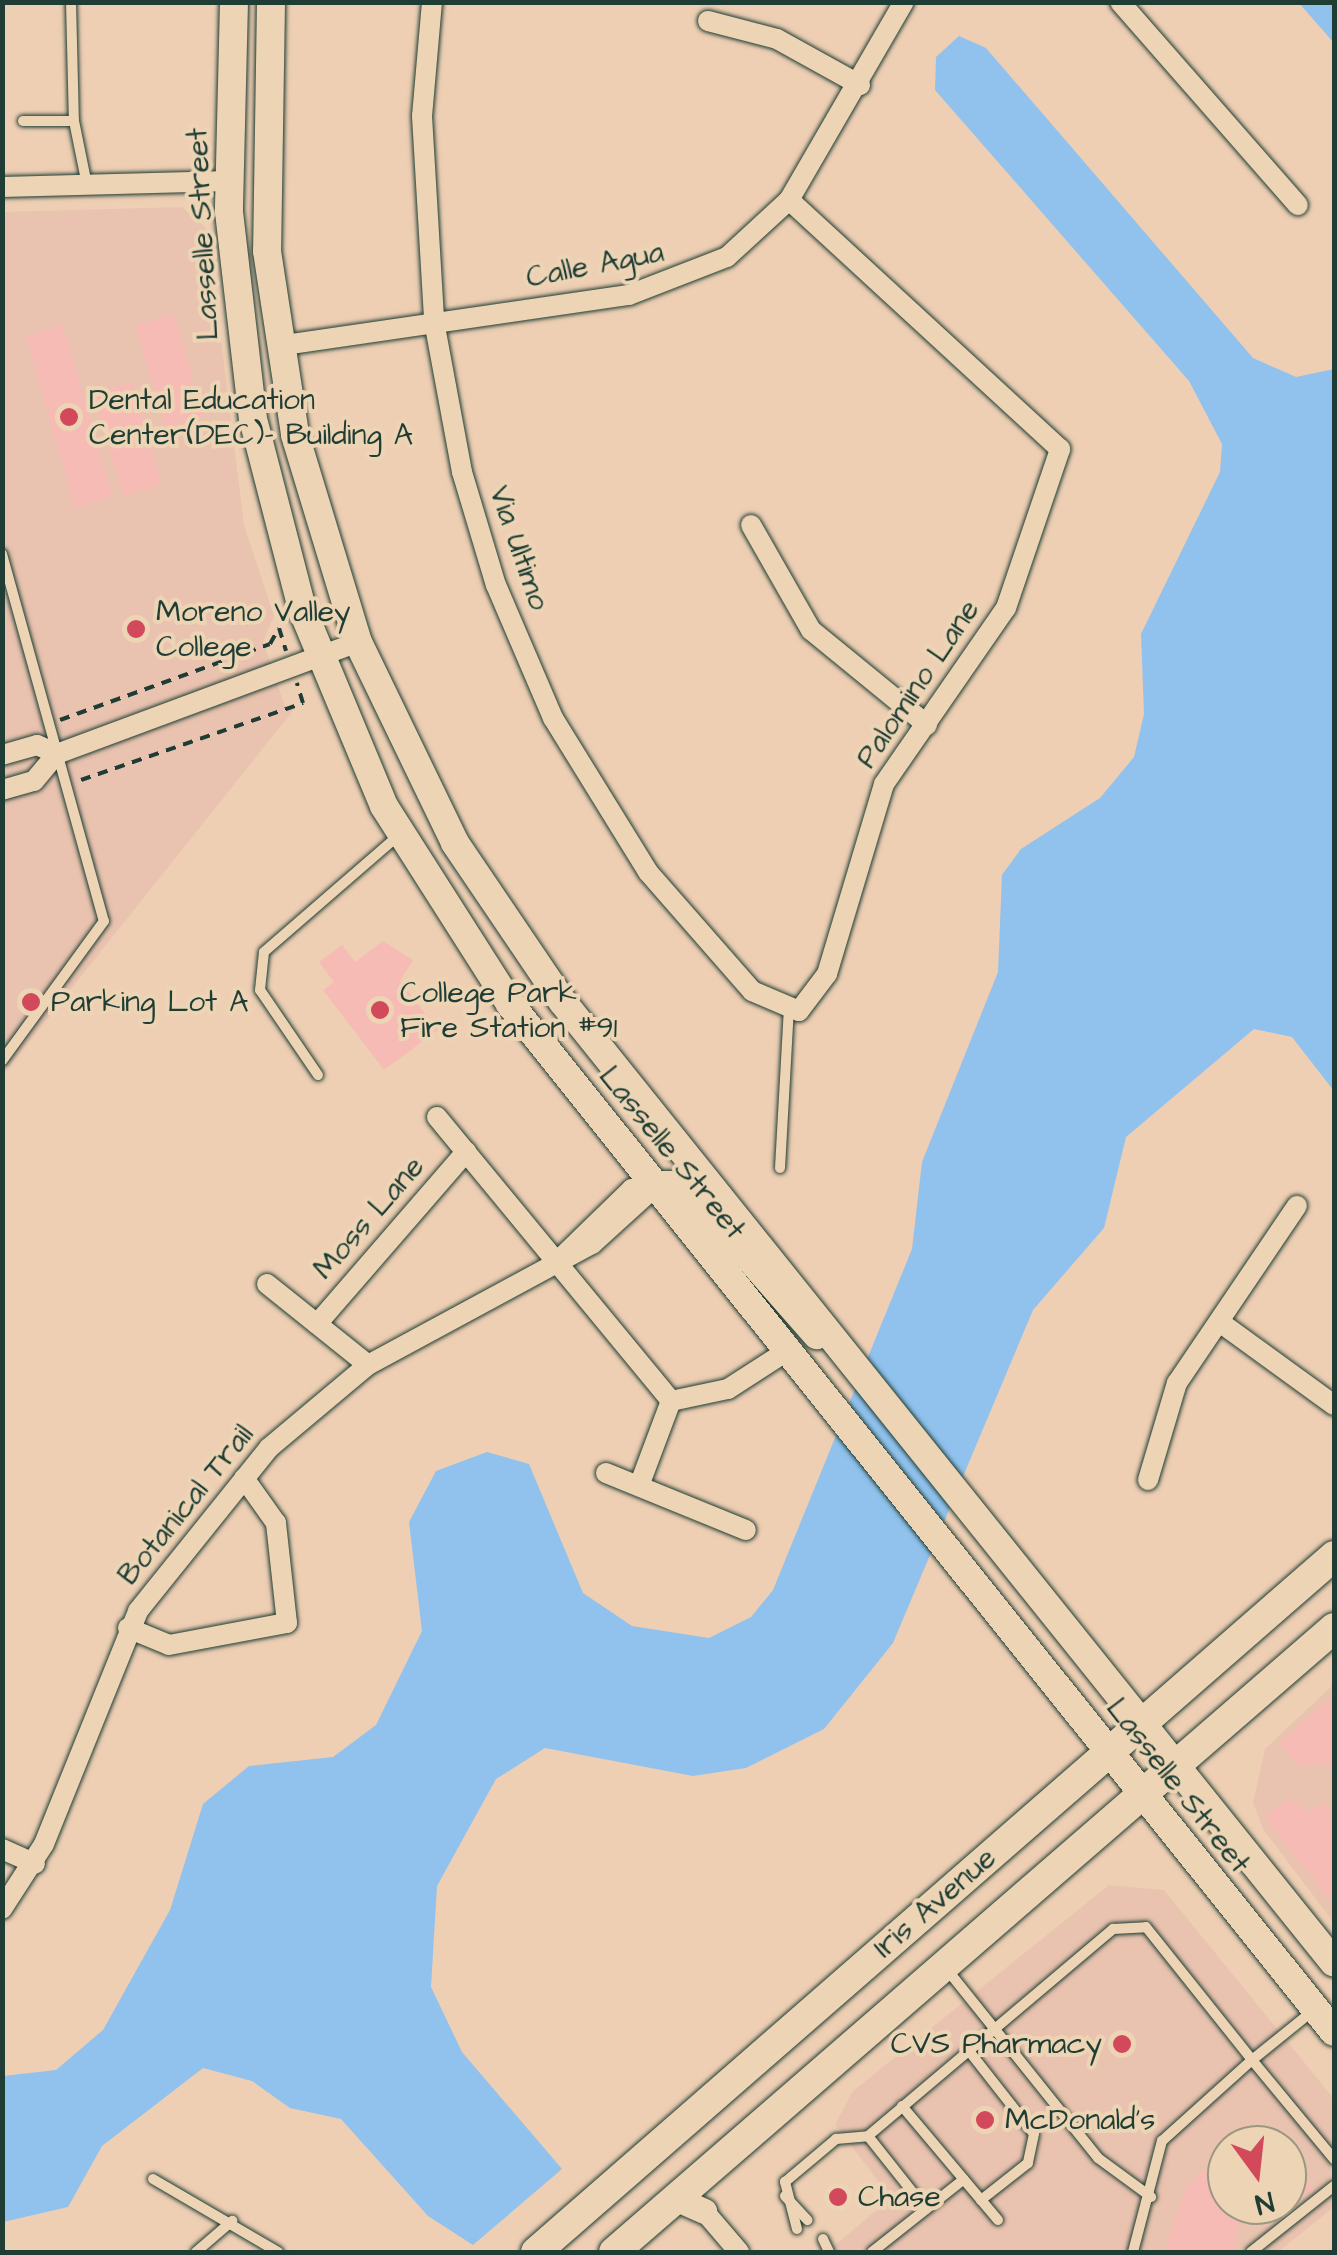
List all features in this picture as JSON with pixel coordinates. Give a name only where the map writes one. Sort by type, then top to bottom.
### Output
[{"type":"main road","name":"Lasselle Street","points":[[234,2],[229,181],[253,419],[320,657],[400,834],[510,1004],[818,1383],[1107,1750],[1325,2010],[1334,2032]]},
{"type":"main road","name":"Lasselle Street","points":[[271,2],[262,166],[278,346],[309,490],[358,642],[455,843],[524,949],[1334,1963]]},
{"type":"main road","points":[[229,181],[244,195],[254,319],[278,346]]},
{"type":"main road","points":[[657,1185],[685,1184],[794,1319],[838,1342]]},
{"type":"main road","name":"Iris Avenue","points":[[536,2252],[1107,1750],[1334,1556]]},
{"type":"main road","name":"Iris Avenue","points":[[614,2252],[690,2198],[944,1967],[1334,1628]]},
{"type":"main road","points":[[648,2156],[690,2198]]},
{"type":"street","name":"Via Ultimo","points":[[432,2],[422,116],[434,321],[477,527],[553,718],[688,923],[752,991],[794,1010]]},
{"type":"street","name":"Calle Agua","points":[[278,346],[662,287],[727,257],[789,200],[860,85],[904,2]]},
{"type":"street","points":[[1120,2],[1298,205]]},
{"type":"street","points":[[708,21],[777,39],[860,85]]},
{"type":"street","points":[[2,187],[229,181]]},
{"type":"street","name":"Palomino Lane","points":[[789,200],[1060,450],[1006,608],[884,784],[827,974],[794,1010]]},
{"type":"street","points":[[752,526],[810,630],[926,725]]},
{"type":"street","points":[[2,790],[34,781],[57,754],[358,642]]},
{"type":"street","points":[[2,755],[37,744],[57,754]]},
{"type":"street","points":[[437,1117],[671,1401]]},
{"type":"street","name":"Moss Lane","points":[[318,1324],[466,1152]]},
{"type":"street","name":"Botanical Trail","points":[[2,1908],[34,1864],[128,1628],[286,1430],[368,1364],[556,1263],[657,1185]]},
{"type":"street","points":[[1148,1480],[1177,1382],[1221,1323],[1297,1206]]},
{"type":"street","points":[[267,1284],[368,1364]]},
{"type":"street","points":[[1221,1323],[1334,1406]]},
{"type":"street","points":[[671,1401],[728,1388],[790,1349]]},
{"type":"street","points":[[638,1486],[671,1401]]},
{"type":"street","points":[[606,1473],[746,1530]]},
{"type":"street","points":[[128,1628],[168,1645],[287,1623],[276,1522],[244,1478]]},
{"type":"street","points":[[2,1849],[34,1864]]},
{"type":"street","points":[[690,2198],[739,2252]]},
{"type":"lane","points":[[72,2],[74,121],[88,185]]},
{"type":"lane","points":[[23,121],[74,121]]},
{"type":"lane","points":[[2,554],[102,931],[2,1060]]},
{"type":"lane","points":[[318,1075],[260,990],[264,952],[400,834]]},
{"type":"lane","points":[[780,1168],[794,1010]]},
{"type":"lane","points":[[796,2229],[784,2195],[785,2182],[836,2138],[868,2136],[1113,1929],[1146,1927],[1334,2159]]},
{"type":"lane","points":[[944,1967],[1098,2158],[1151,2197]]},
{"type":"lane","points":[[1134,2252],[1162,2142],[1252,2060],[1325,2010]]},
{"type":"lane","points":[[969,2052],[1034,2134],[1028,2164],[982,2200]]},
{"type":"lane","points":[[902,2106],[998,2220]]},
{"type":"lane","points":[[868,2136],[926,2210]]},
{"type":"lane","points":[[153,2178],[232,2221],[278,2252]]},
{"type":"lane","points":[[872,2252],[964,2180]]},
{"type":"lane","points":[[1251,2252],[1334,2186]]},
{"type":"lane","points":[[784,2195],[807,2220]]},
{"type":"lane","points":[[196,2252],[232,2221]]},
{"type":"lane","points":[[822,2250],[823,2238]]},
{"type":"shaded area","name":"Moreno Valley College","points":[[182,207],[207,229],[244,525],[274,616],[263,641],[286,710],[296,707],[3,1074],[3,212]]},
{"type":"shaded area","points":[[1334,1684],[1334,1923],[1263,1829],[1253,1803],[1265,1749]]},
{"type":"shaded area","points":[[1109,1885],[1164,1890],[1334,2099],[1334,2207],[1278,2252],[827,2252],[891,2198],[835,2124],[853,2091]]},
{"type":"water","points":[[1299,3],[1334,3],[1334,43]]},
{"type":"water","points":[[959,36],[986,48],[1253,358],[1296,377],[1334,369],[1334,1091],[1292,1037],[1254,1029],[1126,1137],[1104,1228],[1033,1310],[893,1643],[824,1729],[746,1768],[693,1776],[545,1748],[496,1779],[437,1886],[431,1987],[462,2052],[562,2169],[473,2245],[428,2216],[341,2119],[290,2108],[252,2081],[203,2068],[102,2146],[68,2207],[3,2222],[3,2076],[56,2070],[103,2030],[170,1910],[203,1804],[249,1766],[333,1757],[376,1725],[422,1631],[409,1522],[436,1471],[487,1452],[529,1464],[583,1593],[632,1626],[709,1638],[751,1617],[773,1590],[912,1249],[922,1162],[998,972],[1002,875],[1021,849],[1100,798],[1134,757],[1144,714],[1141,634],[1220,472],[1222,444],[1189,381],[935,90],[936,57]]},
{"type":"building","points":[[174,314],[203,417],[165,428],[136,325]]},
{"type":"building","name":"Dental Education Center(DEC)- Building A","points":[[63,325],[112,497],[75,508],[26,336]]},
{"type":"building","points":[[132,382],[161,485],[123,496],[94,393]]},
{"type":"building","name":"College Park Fire Station #91","points":[[383,941],[413,960],[400,981],[438,1030],[384,1070],[323,990],[334,982],[319,962],[342,945],[355,962]]},
{"type":"building","points":[[1334,1694],[1334,1763],[1297,1765],[1279,1743]]},
{"type":"building","points":[[1289,1799],[1308,1811],[1325,1804],[1334,1816],[1334,1905],[1265,1817]]},
{"type":"building","points":[[1207,2169],[1207,2225],[1239,2225],[1233,2252],[1164,2252],[1187,2185]]},
{"type":"place","name":"Dental Education Center(DEC)- Building A","points":[[69,417]]},
{"type":"place","name":"Moreno Valley College","points":[[136,629]]},
{"type":"place","name":"Parking Lot A","points":[[31,1002]]},
{"type":"place","name":"College Park Fire Station #91","points":[[380,1010]]},
{"type":"place","name":"CVS Pharmacy","points":[[1122,2044]]},
{"type":"place","name":"McDonald's","points":[[985,2120]]},
{"type":"place","name":"Chase","points":[[838,2197]]}]
